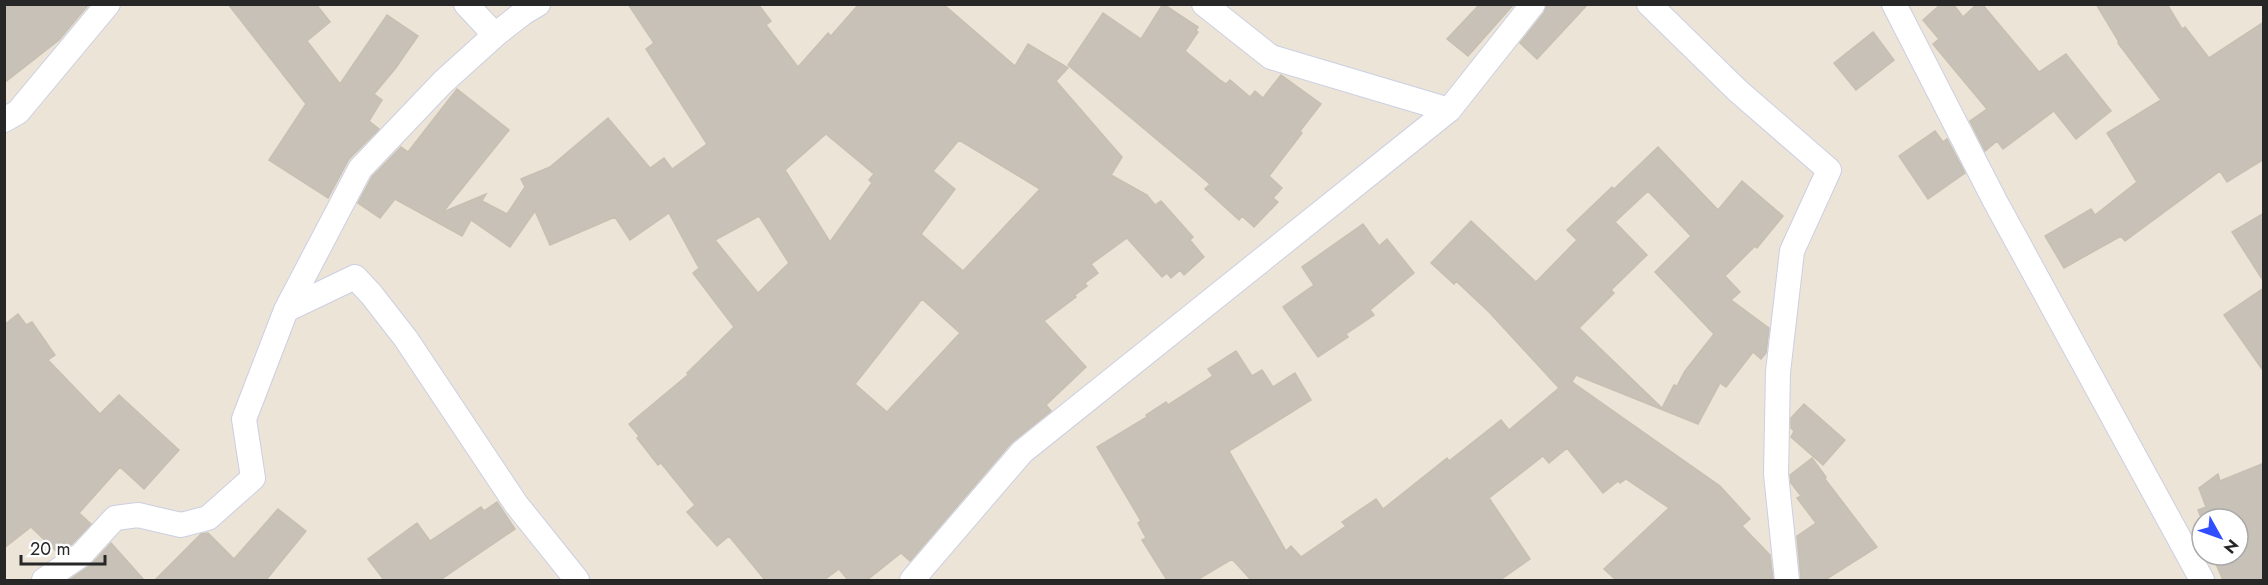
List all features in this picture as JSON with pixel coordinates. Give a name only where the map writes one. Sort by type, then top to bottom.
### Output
[{"type":"street","points":[[4,120],[18,112],[108,4]]},
{"type":"street","points":[[466,4],[495,35]]},
{"type":"street","points":[[44,580],[81,555],[115,518],[138,515],[181,525],[208,518],[253,478],[244,418],[286,310],[360,169],[443,82],[495,35],[538,4]]},
{"type":"street","points":[[1204,4],[1271,57],[1449,110]]},
{"type":"street","points":[[912,580],[1022,452],[1449,110],[1533,4]]},
{"type":"street","points":[[1649,4],[1738,91],[1829,170],[1792,251],[1778,372],[1776,474],[1787,580]]},
{"type":"street","points":[[1902,6],[1995,201],[2202,580]]},
{"type":"street","points":[[286,310],[355,277],[406,339],[516,504],[577,580]]},
{"type":"building","points":[[4,4],[89,4],[59,40],[4,83]]},
{"type":"building","points":[[228,4],[316,4],[330,22],[307,41],[340,84],[387,15],[418,36],[374,94],[382,100],[369,121],[379,129],[349,159],[328,198],[269,160],[306,104]]},
{"type":"building","points":[[628,4],[758,4],[771,21],[766,25],[798,67],[828,33],[831,36],[859,4],[943,4],[1015,66],[1028,44],[1068,68],[1056,81],[1122,157],[1111,175],[1147,195],[1155,205],[1161,201],[1193,237],[1190,240],[1204,257],[1184,275],[1180,270],[1171,278],[1167,273],[1162,277],[1127,238],[1091,264],[1098,273],[1085,283],[1087,286],[1075,295],[1076,297],[1044,321],[1086,367],[1046,405],[1051,411],[1011,443],[910,561],[901,553],[867,580],[848,580],[839,569],[824,580],[765,580],[729,536],[717,546],[687,512],[695,505],[661,463],[658,465],[629,424],[689,374],[687,373],[734,327],[693,273],[699,268],[669,213],[630,240],[615,217],[550,245],[535,211],[510,247],[471,220],[462,236],[395,199],[380,218],[358,203],[372,177],[401,147],[408,152],[457,89],[509,130],[443,212],[486,194],[482,201],[507,214],[525,187],[521,179],[550,167],[608,118],[650,168],[664,158],[672,169],[707,144],[646,49],[654,43]],"holes":[[[826,134],[874,174],[869,180],[872,183],[830,242],[785,170]],[[959,140],[1040,189],[963,271],[921,234],[955,189],[933,171]],[[759,216],[789,263],[758,293],[715,240]],[[922,299],[960,333],[887,412],[855,384]]]},
{"type":"building","points":[[1163,4],[1198,27],[1196,31],[1198,32],[1185,51],[1226,84],[1230,80],[1250,97],[1255,91],[1263,98],[1281,75],[1321,104],[1269,176],[1282,188],[1273,198],[1278,202],[1254,227],[1242,216],[1239,220],[1205,189],[1210,184],[1068,65],[1103,13],[1141,39]]},
{"type":"building","points":[[1480,4],[1514,4],[1468,56],[1447,39]]},
{"type":"building","points":[[1547,4],[1588,4],[1537,59],[1520,43],[1544,13]]},
{"type":"building","points":[[1941,4],[1953,4],[1963,17],[1977,4],[1982,4],[2039,72],[2066,54],[2111,111],[2076,139],[2054,111],[2003,149],[1997,141],[1985,151],[1970,121],[1987,109],[1933,44],[1939,39],[1923,20]]},
{"type":"building","points":[[2096,4],[2167,4],[2182,29],[2185,27],[2209,58],[2264,22],[2264,159],[2227,182],[2220,171],[2125,241],[2121,236],[2064,268],[2045,236],[2091,209],[2095,215],[2137,182],[2107,133],[2161,100],[2118,43]]},
{"type":"building","points":[[1873,32],[1894,60],[1856,90],[1834,63]]},
{"type":"building","points":[[1935,131],[1943,142],[1947,139],[1965,173],[1928,199],[1899,156]]},
{"type":"building","points":[[1658,147],[1718,210],[1742,181],[1783,216],[1757,248],[1755,246],[1725,276],[1740,292],[1731,300],[1769,328],[1766,353],[1761,359],[1753,352],[1726,387],[1720,383],[1698,424],[1576,375],[1572,382],[1720,486],[1750,519],[1742,526],[1770,555],[1773,580],[1616,580],[1604,569],[1669,508],[1626,479],[1620,483],[1618,481],[1603,493],[1567,448],[1549,463],[1543,456],[1489,498],[1530,559],[1500,580],[1251,580],[1232,559],[1197,580],[1167,580],[1142,540],[1146,538],[1138,523],[1141,521],[1097,447],[1147,417],[1146,415],[1166,402],[1168,405],[1213,376],[1208,369],[1236,351],[1252,376],[1262,370],[1273,387],[1295,373],[1311,400],[1229,451],[1286,551],[1291,546],[1301,557],[1346,526],[1342,522],[1376,499],[1383,509],[1447,458],[1449,461],[1501,420],[1509,430],[1559,388],[1489,312],[1456,281],[1454,284],[1431,263],[1471,221],[1536,282],[1577,240],[1567,230],[1612,187],[1614,189]],"holes":[[[1648,191],[1691,236],[1655,272],[1714,334],[1685,371],[1677,386],[1674,385],[1662,408],[1579,328],[1614,293],[1611,290],[1647,255],[1615,222]]]},
{"type":"building","points":[[2264,213],[2264,282],[2232,232]]},
{"type":"building","points":[[1363,224],[1379,246],[1387,239],[1414,273],[1370,310],[1374,315],[1346,334],[1348,337],[1318,357],[1283,307],[1314,285],[1302,267]]},
{"type":"building","points":[[2264,288],[2264,372],[2224,315]]},
{"type":"building","points":[[18,314],[26,325],[32,322],[55,355],[48,360],[100,414],[119,395],[179,450],[144,489],[120,467],[79,513],[91,524],[72,544],[58,553],[31,527],[4,548],[4,325]]},
{"type":"building","points":[[1804,404],[1845,440],[1823,465],[1791,437],[1794,431],[1791,428],[1791,418]]},
{"type":"building","points":[[1812,458],[1826,477],[1825,479],[1877,547],[1825,580],[1801,580],[1797,536],[1816,523],[1797,498],[1801,496],[1791,483],[1790,475]]},
{"type":"building","points":[[2264,463],[2264,580],[2223,580],[2217,567],[2250,567],[2250,507],[2206,507],[2199,488],[2218,474],[2220,481]]},
{"type":"building","points":[[497,502],[515,529],[440,580],[384,580],[368,559],[417,523],[430,541],[481,507],[484,511]]},
{"type":"building","points":[[278,509],[306,531],[266,580],[155,580],[201,534],[208,533],[234,559]]},
{"type":"building","points":[[111,543],[144,580],[69,580],[91,565]]}]
